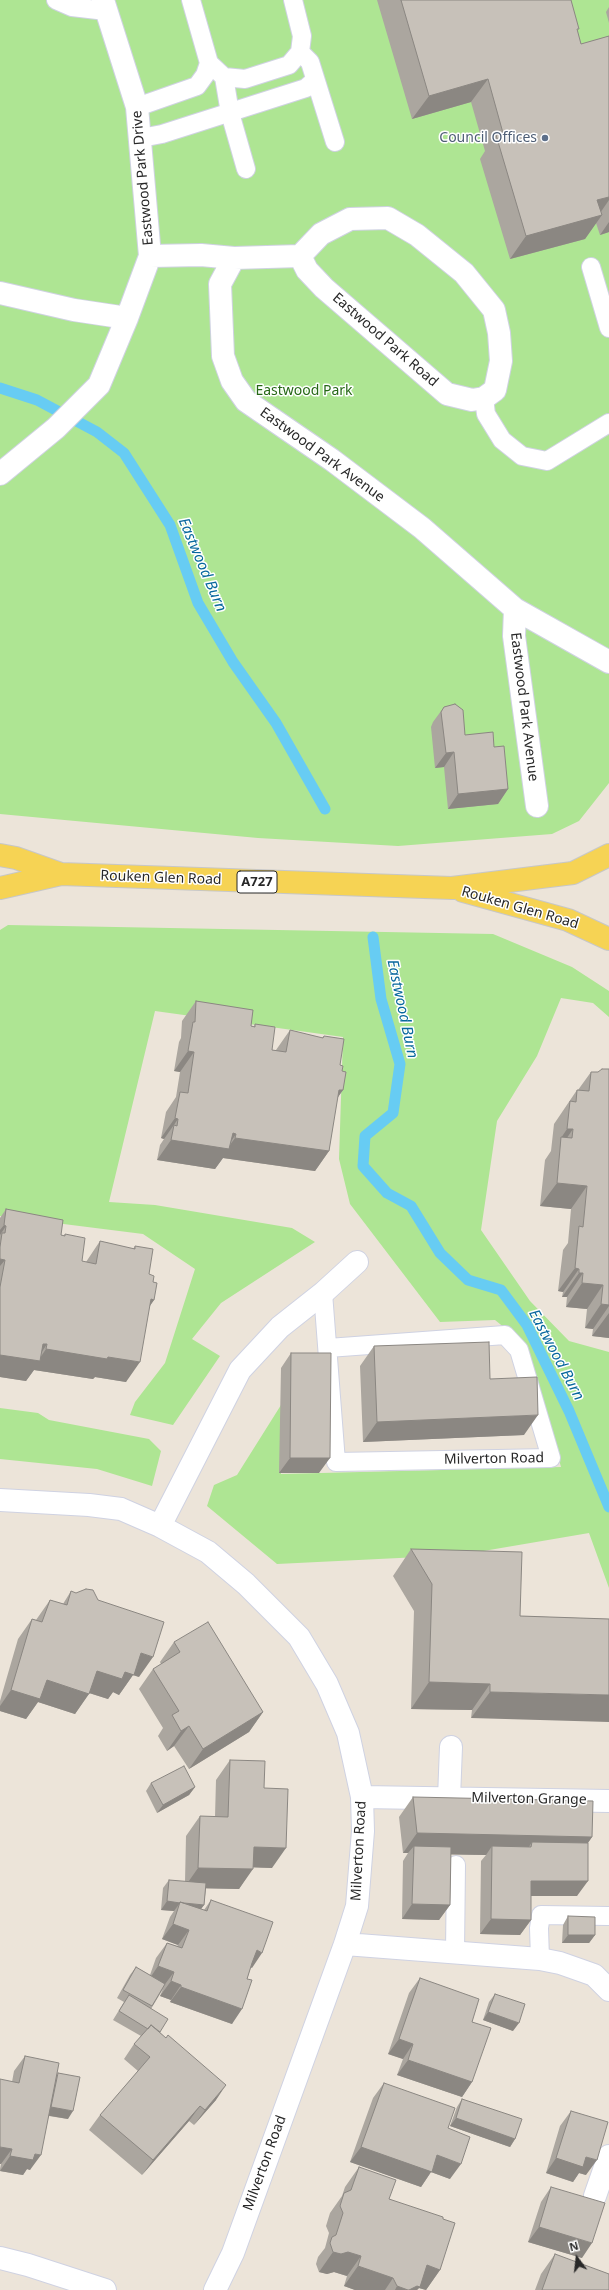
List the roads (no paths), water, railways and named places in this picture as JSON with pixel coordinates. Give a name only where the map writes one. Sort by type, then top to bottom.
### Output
[{"type":"main road","name":"Rouken Glen Road","points":[[0,888],[61,874],[452,888],[573,873],[609,855]]},
{"type":"main road","name":"Rouken Glen Road","points":[[0,856],[16,858],[61,874]]},
{"type":"main road","name":"Rouken Glen Road","points":[[452,888],[568,920],[609,939]]},
{"type":"street","name":"Eastwood Park Drive","points":[[0,474],[56,428],[99,385],[127,318],[150,256],[141,138],[137,107],[104,6]]},
{"type":"street","points":[[150,256],[201,255],[234,258],[300,256],[321,234],[350,219],[388,218],[417,235],[464,273],[494,310],[499,333],[501,361],[495,390],[484,398]]},
{"type":"street","name":"Eastwood Park Road","points":[[300,256],[307,270],[341,304],[447,394],[472,400],[484,398]]},
{"type":"street","name":"Eastwood Park Avenue","points":[[234,258],[220,284],[223,356],[232,381],[246,401],[332,460],[422,528],[515,609],[578,646],[609,662]]},
{"type":"street","points":[[0,293],[74,310],[127,318]]},
{"type":"street","name":"Eastwood Park Avenue","points":[[515,609],[514,636],[537,806]]},
{"type":"street","points":[[160,1526],[240,1370],[280,1327],[323,1293],[357,1262]]},
{"type":"street","name":"Milverton Road","points":[[0,1500],[89,1504],[121,1510],[160,1526],[208,1552],[246,1584],[299,1637],[326,1684],[348,1732],[362,1797],[363,1831],[357,1906],[345,1944],[233,2253],[215,2290]]},
{"type":"street","points":[[449,1798],[452,1747]]},
{"type":"street","name":"Milverton Grange","points":[[362,1797],[609,1801]]},
{"type":"street","points":[[345,1944],[540,1959],[560,1963],[594,1975],[609,1990]]},
{"type":"street","points":[[596,2196],[609,2156]]},
{"type":"street","points":[[0,2258],[28,2265],[105,2290]]},
{"type":"lane","points":[[56,0],[72,7],[104,6]]},
{"type":"lane","points":[[191,0],[209,63],[224,77],[230,113],[246,169]]},
{"type":"lane","points":[[224,77],[245,79],[289,65],[300,52],[302,36],[293,0]]},
{"type":"lane","points":[[300,52],[310,62],[336,142]]},
{"type":"lane","points":[[137,107],[197,86],[205,75],[209,63]]},
{"type":"lane","points":[[141,138],[230,113],[306,88],[315,80]]},
{"type":"lane","points":[[590,267],[609,328]]},
{"type":"lane","points":[[484,398],[486,414],[502,440],[522,456],[548,461],[609,423]]},
{"type":"lane","name":"Milverton Road","points":[[323,1293],[336,1462],[551,1458],[519,1350],[505,1335],[328,1348]]},
{"type":"lane","points":[[455,1952],[456,1865]]},
{"type":"lane","points":[[540,1959],[539,1928],[541,1915],[608,1916]]},
{"type":"waterway","name":"Eastwood Burn","points":[[0,388],[37,400],[97,432],[124,453],[170,525],[198,603],[233,662],[276,723],[325,809]]},
{"type":"waterway","name":"Eastwood Burn","points":[[373,937],[381,999],[400,1064],[393,1113],[365,1136],[363,1166],[387,1193],[411,1206],[440,1253],[468,1280],[501,1290],[527,1325],[569,1411],[609,1507]]},
{"type":"place","name":"Council Offices","points":[[545,138]]},
{"type":"park label","name":"Eastwood Park","points":[[304,391]]}]
